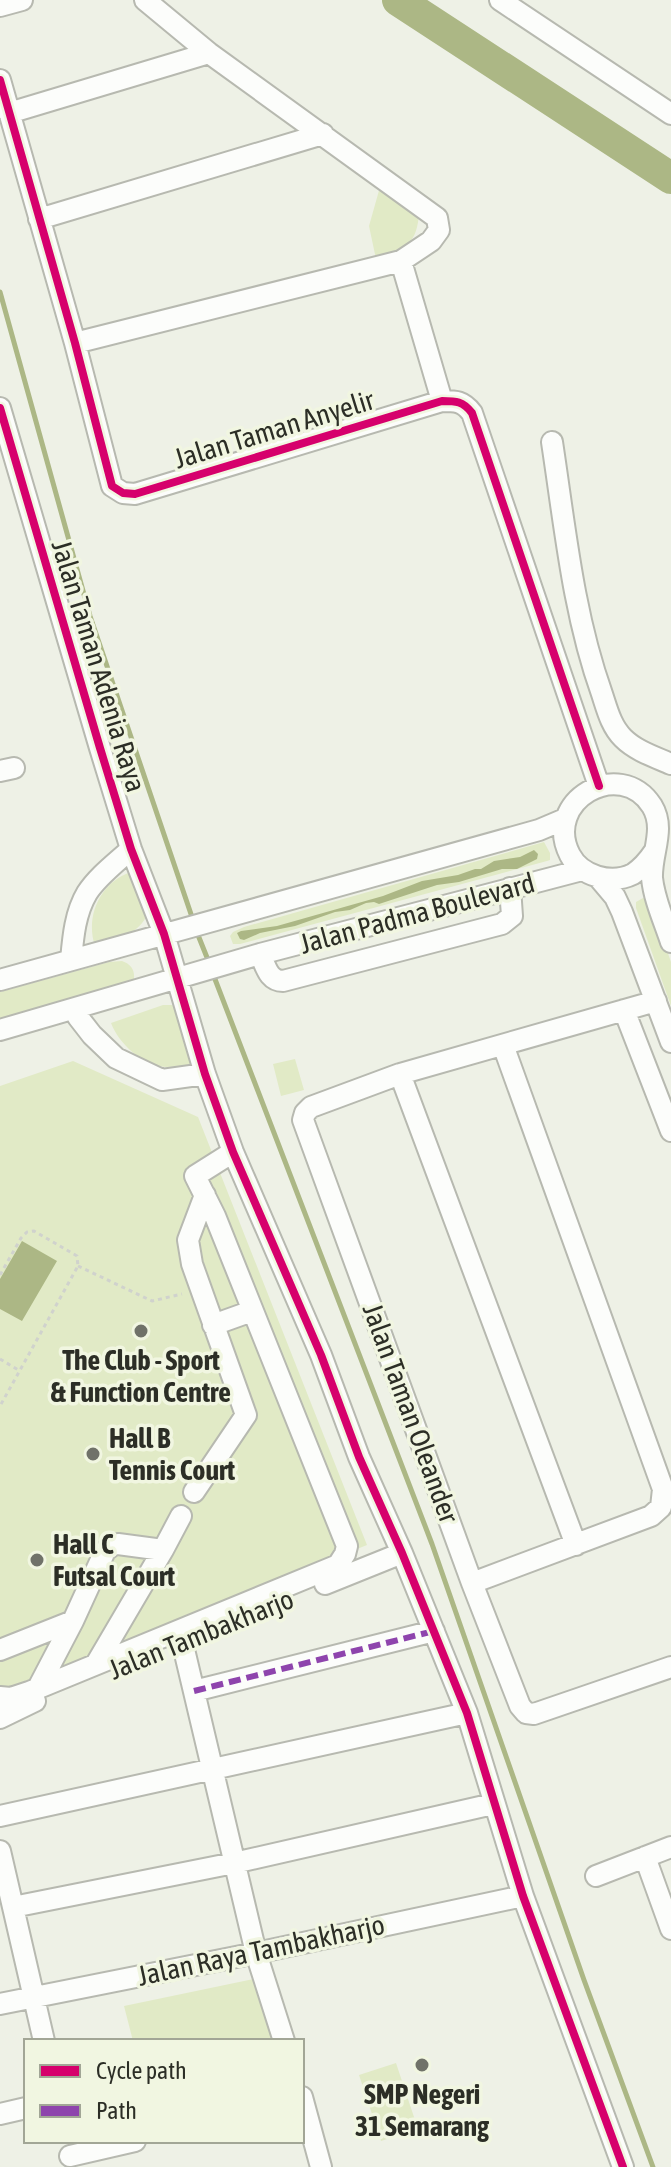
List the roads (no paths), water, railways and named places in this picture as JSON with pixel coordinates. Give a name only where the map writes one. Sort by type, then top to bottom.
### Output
[{"type":"street","points":[[0,6],[22,0]]},
{"type":"street","points":[[75,343],[401,261],[431,241],[439,230],[437,218],[209,53],[145,0]]},
{"type":"street","points":[[500,0],[671,114]]},
{"type":"street","points":[[9,113],[209,53]]},
{"type":"street","name":"Jalan Taman Anyelir","points":[[0,80],[112,486],[123,493],[135,494],[442,401]]},
{"type":"street","points":[[39,219],[323,134]]},
{"type":"street","points":[[401,261],[442,401],[466,404],[472,413],[599,786]]},
{"type":"street","name":"Jalan Taman Adenia Raya","points":[[0,408],[131,849],[164,933],[205,1074],[233,1152],[321,1355],[359,1457],[467,1713],[523,1896],[623,2167]]},
{"type":"street","points":[[552,442],[580,619],[610,719],[634,746],[671,764]]},
{"type":"street","points":[[583,738],[616,729]]},
{"type":"street","points":[[671,942],[652,877],[661,841],[653,807],[630,788],[615,784],[599,786],[584,793],[572,804],[565,819],[566,847],[573,860],[615,897],[671,1042]]},
{"type":"street","name":"Jalan Padma Boulevard","points":[[164,933],[539,830],[565,819]]},
{"type":"street","points":[[591,874],[616,879],[631,875],[645,865],[661,841]]},
{"type":"street","points":[[71,960],[74,929],[87,894],[131,849]]},
{"type":"street","name":"Jalan Padma Boulevard","points":[[178,978],[510,888],[591,874]]},
{"type":"street","points":[[256,955],[270,976],[276,981],[283,981],[502,924],[512,916],[510,888]]},
{"type":"street","points":[[0,980],[164,933]]},
{"type":"street","points":[[0,1030],[178,978]]},
{"type":"street","points":[[576,1545],[400,1074],[656,1001]]},
{"type":"street","points":[[74,1009],[92,1035],[116,1058],[162,1080],[205,1074]]},
{"type":"street","points":[[624,1010],[671,1131]]},
{"type":"street","points":[[472,1583],[651,1516],[661,1507],[663,1489],[503,1045]]},
{"type":"street","name":"Jalan Taman Oleander","points":[[400,1074],[311,1107],[303,1120],[520,1706],[526,1713],[534,1714],[671,1667]]},
{"type":"street","points":[[0,1697],[11,1698],[38,1688],[338,1565],[345,1554],[347,1546],[195,1176],[233,1152]]},
{"type":"street","points":[[194,1492],[246,1415],[192,1264],[188,1240],[205,1195]]},
{"type":"street","points":[[213,1325],[252,1311]]},
{"type":"street","points":[[96,1664],[181,1516]]},
{"type":"street","points":[[38,1688],[105,1551],[118,1544],[163,1550]]},
{"type":"street","name":"Jalan Tambakharjo","points":[[0,1718],[53,1693],[402,1553]]},
{"type":"street","points":[[0,1650],[73,1621]]},
{"type":"street","points":[[194,1691],[434,1631]]},
{"type":"street","points":[[182,1641],[256,1953],[283,2039]]},
{"type":"street","points":[[0,1816],[467,1713]]},
{"type":"street","points":[[13,1907],[234,1863],[493,1804]]},
{"type":"street","points":[[596,1876],[671,1847]]},
{"type":"street","points":[[0,1851],[44,2039]]},
{"type":"street","points":[[645,1857],[671,1929]]},
{"type":"street","name":"Jalan Raya Tambakharjo","points":[[0,2004],[523,1896]]},
{"type":"street","points":[[304,2104],[321,2167]]},
{"type":"street","points":[[0,2114],[24,2108]]},
{"type":"street","points":[[69,2155],[126,2143]]},
{"type":"waterway","points":[[398,0],[671,178]]},
{"type":"waterway","points":[[0,292],[90,616],[193,920]]},
{"type":"waterway","points":[[196,930],[210,965]]},
{"type":"waterway","points":[[213,974],[432,1544],[584,1980],[653,2167]]},
{"type":"place","name":"The Club - Sport & Function Centre","points":[[141,1331]]},
{"type":"place","name":"Hall B Tennis Court","points":[[93,1454]]},
{"type":"place","name":"Hall C Futsal Court","points":[[37,1560]]},
{"type":"place","name":"SMP Negeri 31 Semarang","points":[[422,2065]]}]
